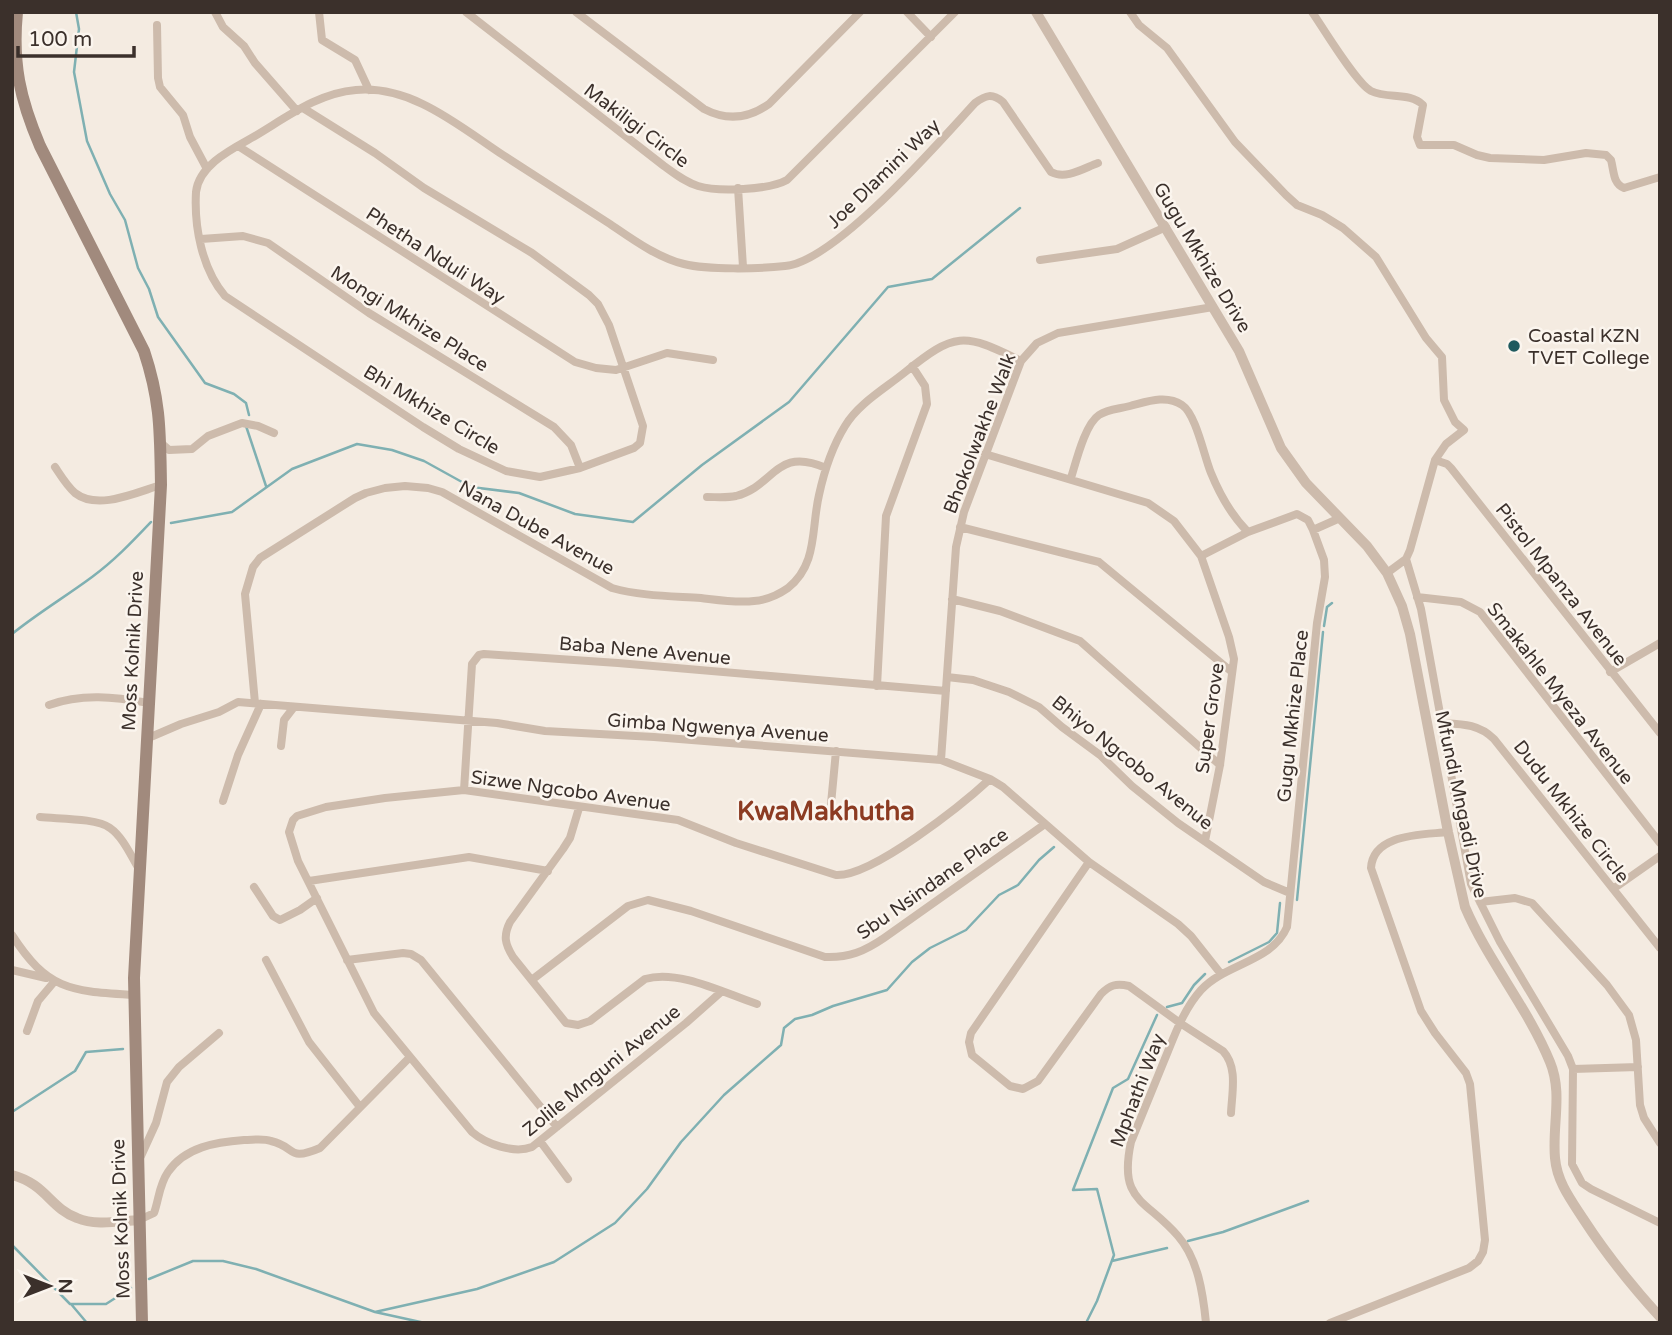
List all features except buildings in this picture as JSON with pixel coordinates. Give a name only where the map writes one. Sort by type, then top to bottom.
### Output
[{"type":"main road","name":"Moss Kolnik Drive","points":[[17,12],[15,62],[27,114],[40,146],[144,351],[155,384],[160,415],[160,485],[134,995],[142,1323]]},
{"type":"street","name":"Bhi Mkhize Circle","points":[[206,169],[197,184],[195,205],[204,260],[225,296],[459,449],[488,464],[522,476],[540,477],[580,468],[634,449],[640,443],[643,426],[624,369],[604,313],[589,295],[532,253],[424,188],[375,153],[300,109],[255,63],[244,46],[223,27],[215,12]]},
{"type":"street","points":[[157,25],[160,87],[183,115],[193,145],[206,169],[238,146],[319,99],[338,93],[369,90],[355,60],[322,40],[319,12]]},
{"type":"street","name":"Makiligi Circle","points":[[466,12],[685,181],[708,188],[779,184],[796,174],[955,12]]},
{"type":"street","points":[[576,12],[704,109],[720,117],[738,117],[757,113],[769,104],[860,12]]},
{"type":"street","points":[[907,12],[930,37]]},
{"type":"street","name":"Gugu Mkhize Drive","points":[[1036,12],[1213,307],[1247,368],[1280,448],[1306,483],[1340,518]]},
{"type":"street","points":[[1130,12],[1139,25],[1167,47],[1235,142],[1286,195],[1306,210],[1322,215],[1343,228],[1376,257],[1426,338],[1442,357],[1444,400],[1455,422],[1464,430],[1446,444],[1435,460],[1406,559],[1417,597],[1442,723],[1467,870],[1500,942],[1562,1043],[1573,1069],[1570,1151],[1576,1174],[1582,1183],[1591,1189],[1660,1223]]},
{"type":"street","points":[[1312,12],[1363,85],[1380,93],[1417,100],[1423,105],[1417,137],[1420,145],[1454,145],[1483,157],[1517,159],[1544,160],[1600,153],[1611,160],[1615,181],[1624,188],[1660,177]]},
{"type":"street","name":"Joe Dlamini Way","points":[[369,90],[395,93],[432,108],[624,234],[665,257],[696,267],[788,266],[819,254],[853,228],[975,103],[985,96],[996,96],[1003,102],[1051,172],[1066,175],[1098,163]]},
{"type":"street","name":"Phetha Nduli Way","points":[[238,146],[575,362],[606,370],[624,369]]},
{"type":"street","points":[[738,188],[743,267]]},
{"type":"street","points":[[1040,260],[1116,249],[1166,227]]},
{"type":"street","name":"Mongi Mkhize Place","points":[[201,239],[243,236],[268,243],[379,319],[554,426],[570,445],[580,468]]},
{"type":"street","name":"Bhokolwakhe Walk","points":[[942,760],[956,547],[960,527],[985,454],[1021,361],[1037,343],[1058,333],[1213,307]]},
{"type":"street","name":"Nana Dube Avenue","points":[[258,704],[245,594],[253,567],[271,550],[366,493],[405,486],[442,492],[599,582],[624,591],[754,601],[775,595],[787,588],[805,568],[811,555],[818,497],[826,468],[845,425],[856,411],[935,348],[957,340],[968,339],[991,346],[1021,361]]},
{"type":"street","points":[[624,369],[667,352],[713,360]]},
{"type":"street","points":[[877,686],[886,516],[927,404],[925,386],[912,366]]},
{"type":"street","points":[[1071,478],[1089,426],[1096,417],[1107,411],[1160,399],[1173,401],[1183,405],[1189,412],[1225,504],[1248,532]]},
{"type":"street","points":[[160,442],[169,450],[192,449],[208,436],[242,424],[258,426],[274,433]]},
{"type":"street","name":"Super Grove","points":[[985,454],[1071,478],[1159,509],[1183,531],[1200,556],[1233,650],[1220,765],[1205,841]]},
{"type":"street","name":"Pistol Mpanza Avenue","points":[[1435,460],[1451,468],[1660,733]]},
{"type":"street","points":[[708,497],[738,495],[789,463],[805,461],[826,468]]},
{"type":"street","points":[[55,467],[77,495],[88,499],[110,500],[160,485]]},
{"type":"street","points":[[1200,556],[1248,532],[1297,514],[1304,516],[1314,530],[1340,518]]},
{"type":"street","name":"Mfundi Mngadi Drive","points":[[1340,518],[1367,546],[1387,573],[1402,606],[1463,897],[1471,919],[1543,1047],[1555,1078],[1555,1156],[1563,1187],[1610,1260],[1660,1317]]},
{"type":"street","points":[[960,527],[1088,559],[1106,566],[1232,672]]},
{"type":"street","name":"Gugu Mkhize Place","points":[[1282,938],[1287,928],[1317,623],[1325,577],[1324,560],[1314,530]]},
{"type":"street","points":[[1387,573],[1406,559]]},
{"type":"street","name":"Smakahle Myeza Avenue","points":[[1417,597],[1461,602],[1480,612],[1660,843]]},
{"type":"street","points":[[952,599],[1045,626],[1080,641],[1220,765]]},
{"type":"street","points":[[1610,672],[1660,643]]},
{"type":"street","name":"Baba Nene Avenue","points":[[464,790],[471,664],[479,655],[618,663],[946,691]]},
{"type":"street","name":"Bhiyo Ngcobo Avenue","points":[[947,677],[985,684],[1039,706],[1100,755],[1178,824],[1264,882],[1290,893]]},
{"type":"street","points":[[49,705],[102,696],[149,703]]},
{"type":"street","name":"Gimba Ngwenya Avenue","points":[[146,739],[219,712],[233,703],[469,722],[545,731],[942,760],[990,779],[1025,804],[1089,862],[1191,936],[1221,974]]},
{"type":"street","points":[[223,801],[258,704]]},
{"type":"street","points":[[281,747],[285,720],[294,707]]},
{"type":"street","name":"Dudu Mkhize Circle","points":[[1442,723],[1470,725],[1483,729],[1494,739],[1660,948]]},
{"type":"street","points":[[831,804],[836,751]]},
{"type":"street","name":"Sizwe Ngcobo Avenue","points":[[289,832],[293,820],[305,812],[385,798],[464,790],[678,820],[746,846],[843,876],[867,868],[960,805],[990,779]]},
{"type":"street","points":[[579,808],[570,838],[510,922],[505,936],[513,957],[566,1023],[578,1025],[590,1021],[645,979],[655,976],[674,976],[757,1004]]},
{"type":"street","points":[[40,817],[90,822],[109,827],[139,869]]},
{"type":"street","name":"Sbu Nsindane Place","points":[[533,979],[628,906],[648,900],[691,911],[825,957],[854,955],[876,944],[1045,824]]},
{"type":"street","name":"Zolile Mnguni Avenue","points":[[289,832],[299,860],[374,1013],[479,1138],[523,1150],[532,1147],[721,992]]},
{"type":"street","points":[[1330,1323],[1469,1268],[1478,1261],[1483,1252],[1484,1222],[1471,1084],[1421,1011],[1371,868],[1374,854],[1380,847],[1397,839],[1448,832]]},
{"type":"street","points":[[1613,889],[1660,856]]},
{"type":"street","points":[[309,881],[469,857],[548,871]]},
{"type":"street","points":[[1089,862],[971,1033],[969,1042],[972,1055],[1010,1086],[1023,1089],[1038,1081],[1101,994],[1110,986],[1129,986],[1228,1057],[1233,1075],[1231,1113]]},
{"type":"street","points":[[254,887],[273,916],[280,920],[317,898]]},
{"type":"street","points":[[1480,902],[1524,899],[1540,909],[1607,985],[1629,1015],[1636,1040],[1640,1105],[1650,1129],[1660,1143]]},
{"type":"street","points":[[12,935],[31,962],[52,980]]},
{"type":"street","name":"Mphathi Way","points":[[1206,1323],[1200,1283],[1186,1249],[1178,1236],[1134,1195],[1127,1160],[1131,1142],[1180,1023],[1201,990],[1221,974],[1272,949],[1282,938]]},
{"type":"street","points":[[347,960],[403,953],[421,960],[557,1126]]},
{"type":"street","points":[[266,960],[309,1042],[360,1107]]},
{"type":"street","points":[[12,970],[72,988],[134,995]]},
{"type":"street","points":[[26,1031],[38,1001],[52,980]]},
{"type":"street","points":[[137,1173],[142,1152],[156,1123],[167,1082],[179,1067],[219,1032]]},
{"type":"street","points":[[12,1175],[40,1187],[65,1212],[77,1219],[97,1222],[139,1220],[154,1213],[167,1173],[191,1152],[220,1143],[264,1139],[300,1155],[320,1148],[410,1057]]},
{"type":"street","points":[[1573,1069],[1638,1067]]},
{"type":"street","points":[[1650,1129],[1660,1123]]},
{"type":"street","points":[[540,1141],[568,1179]]},
{"type":"waterway","points":[[76,12],[79,29],[74,72],[87,141],[110,194],[125,220],[138,268],[149,289],[158,317],[205,383],[234,394],[246,403],[249,415]]},
{"type":"waterway","points":[[171,523],[232,512],[292,469],[357,444],[392,450],[424,461],[471,487],[519,493],[575,514],[633,522],[702,465],[789,402],[888,287],[932,279],[1020,208]]},
{"type":"waterway","points":[[246,426],[266,486]]},
{"type":"waterway","points":[[12,634],[100,571],[151,522]]},
{"type":"waterway","points":[[1324,626],[1327,607],[1332,603]]},
{"type":"waterway","points":[[1297,900],[1323,632]]},
{"type":"waterway","points":[[375,1312],[477,1289],[554,1262],[615,1223],[647,1189],[681,1142],[724,1095],[781,1045],[784,1028],[795,1019],[887,990],[912,962],[930,948],[966,930],[999,895],[1018,885],[1054,847]]},
{"type":"waterway","points":[[1229,962],[1269,942],[1277,933],[1280,903]]},
{"type":"waterway","points":[[1167,1007],[1182,1003],[1205,974]]},
{"type":"waterway","points":[[1086,1323],[1114,1255],[1097,1189],[1073,1190],[1113,1088],[1128,1079],[1157,1015]]},
{"type":"waterway","points":[[12,1112],[75,1071],[86,1052],[123,1049]]},
{"type":"waterway","points":[[1188,1241],[1223,1232],[1308,1201]]},
{"type":"waterway","points":[[12,1245],[70,1304],[106,1304],[131,1288]]},
{"type":"waterway","points":[[1112,1261],[1167,1248]]},
{"type":"waterway","points":[[149,1279],[193,1261],[223,1261],[256,1269],[375,1312],[425,1323]]},
{"type":"waterway","points":[[71,1304],[87,1323]]},
{"type":"place","name":"Coastal KZN TVET College","points":[[1514,346]]},
{"type":"district","name":"KwaMakhutha","points":[[826,811]]}]
